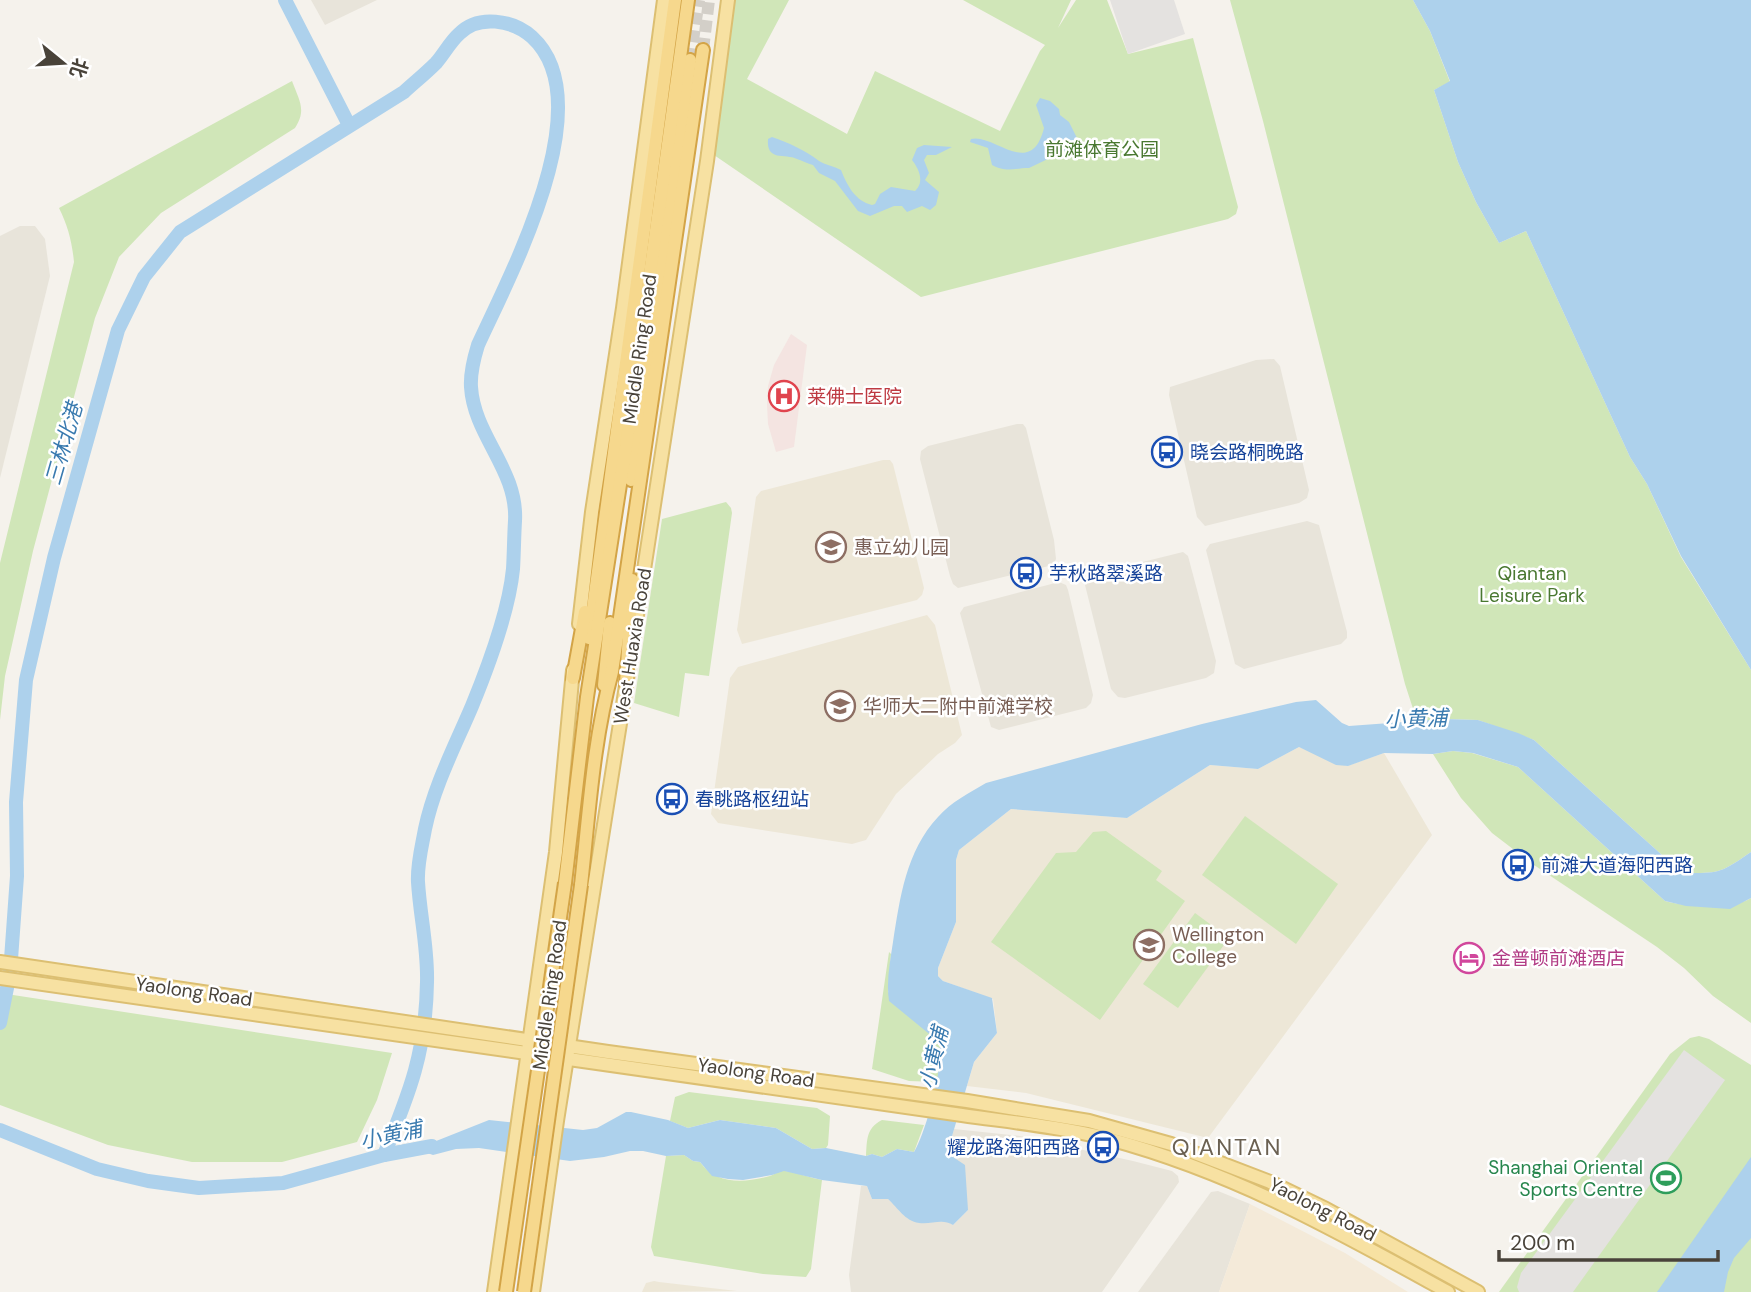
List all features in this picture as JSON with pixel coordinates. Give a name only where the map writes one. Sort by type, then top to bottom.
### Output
[{"type":"highway","name":"Middle Ring Road","points":[[587,697],[588,649],[675,0]]},
{"type":"highway","name":"Middle Ring Road","points":[[506,1292],[565,883],[587,697],[620,487],[688,0]]},
{"type":"highway","name":"Middle Ring Road","points":[[524,1292],[581,885],[595,757],[612,671],[703,50]]},
{"type":"highway","name":"Middle Ring Road","points":[[604,702],[604,668],[690,60]]},
{"type":"highway","points":[[573,678],[611,474]]},
{"type":"highway","points":[[626,684],[637,493]]},
{"type":"main road","points":[[494,1292],[555,852],[592,512],[623,308],[664,0]]},
{"type":"main road","name":"West Huaxia Road","points":[[533,1292],[557,1121],[703,187],[728,0]]},
{"type":"main road","name":"Yaolong Road","points":[[0,962],[452,1029],[528,1047],[1105,1138],[1207,1171],[1293,1208],[1448,1292]]},
{"type":"main road","name":"Yaolong Road","points":[[0,978],[450,1043],[528,1047]]},
{"type":"main road","name":"Yaolong Road","points":[[569,1053],[967,1101],[1089,1121],[1130,1131],[1212,1158],[1299,1195],[1478,1292]]},
{"type":"shaded area","points":[[311,0],[377,0],[325,25]]},
{"type":"shaded area","points":[[1110,0],[1174,0],[1185,34],[1128,54]]},
{"type":"shaded area","points":[[20,226],[35,226],[45,239],[50,276],[0,478],[0,236]]},
{"type":"shaded area","name":"莱佛士医院","points":[[791,334],[807,345],[794,447],[776,452],[768,424],[768,386],[774,365]]},
{"type":"shaded area","points":[[1274,359],[1280,366],[1309,490],[1307,498],[1299,503],[1205,526],[1197,517],[1169,395],[1170,387],[1256,360]]},
{"type":"shaded area","points":[[1023,424],[1026,428],[1054,540],[1056,559],[1053,565],[958,588],[950,576],[920,459],[921,451],[928,446]]},
{"type":"shaded area","name":"惠立幼儿园","points":[[890,460],[893,464],[924,588],[922,595],[917,600],[742,644],[737,630],[756,497],[761,491]]},
{"type":"shaded area","points":[[1307,521],[1319,525],[1347,638],[1341,644],[1244,669],[1235,664],[1206,550],[1210,544]]},
{"type":"shaded area","points":[[1183,552],[1188,556],[1216,661],[1214,673],[1206,678],[1125,698],[1118,697],[1111,689],[1084,581],[1090,575]]},
{"type":"shaded area","points":[[1059,582],[1066,585],[1068,590],[1093,695],[1091,703],[1086,708],[999,730],[991,727],[960,613],[964,607]]},
{"type":"shaded area","name":"华师大二附中前滩学校","points":[[927,615],[935,625],[962,735],[896,794],[866,840],[852,844],[718,823],[711,814],[730,678],[738,667]]},
{"type":"shaded area","name":"Wellington College","points":[[1299,747],[1347,766],[1384,753],[1432,835],[1208,1138],[1026,1093],[967,1086],[974,1062],[997,1033],[993,999],[943,981],[938,976],[938,968],[956,922],[956,860],[959,850],[1011,809],[1127,818],[1210,765],[1258,769]]},
{"type":"shaded area","points":[[1684,1050],[1725,1080],[1573,1292],[1519,1292],[1517,1287],[1521,1273]]},
{"type":"shaded area","points":[[954,1129],[1020,1136],[1133,1161],[1172,1171],[1178,1176],[1179,1182],[1102,1292],[851,1292],[849,1275],[861,1186],[867,1186],[872,1199],[888,1199],[919,1223],[947,1221],[953,1225],[968,1210],[947,1154]]},
{"type":"shaded area","points":[[1218,1191],[1250,1204],[1219,1292],[1138,1292],[1211,1192]]},
{"type":"shaded area","points":[[1250,1204],[1345,1253],[1408,1292],[1219,1292]]},
{"type":"shaded area","points":[[654,1281],[737,1291],[642,1292],[646,1283]]},
{"type":"green space","name":"前滩体育公园","points":[[735,0],[789,0],[747,79],[847,134],[875,71],[1000,131],[1045,45],[963,0],[1071,0],[1058,28],[1076,0],[1107,0],[1128,54],[1193,38],[1238,207],[1236,214],[1228,219],[921,297],[714,155]]},
{"type":"green space","name":"Qiantan Leisure Park","points":[[1230,0],[1413,0],[1430,31],[1450,82],[1434,90],[1458,162],[1476,202],[1499,243],[1526,231],[1630,457],[1647,484],[1681,557],[1751,670],[1751,852],[1732,865],[1719,871],[1682,873],[1534,740],[1478,720],[1417,721],[1405,684]]},
{"type":"green space","points":[[292,81],[301,110],[295,128],[161,213],[119,257],[95,318],[33,551],[5,676],[0,720],[0,563],[74,262],[69,234],[59,208]]},
{"type":"green space","points":[[726,502],[732,513],[709,676],[685,673],[679,717],[634,703],[662,519]]},
{"type":"green space","points":[[1453,751],[1472,753],[1518,767],[1665,901],[1697,906],[1721,906],[1751,898],[1751,1023],[1713,996],[1657,947],[1534,865],[1492,833],[1461,798],[1433,754]]},
{"type":"green space","points":[[1245,816],[1338,884],[1296,944],[1202,875]]},
{"type":"green space","points":[[1106,831],[1162,871],[1156,880],[1185,901],[1100,1020],[991,942],[1056,853],[1076,852],[1093,832]]},
{"type":"green space","points":[[1195,913],[1229,938],[1178,1008],[1143,984]]},
{"type":"green space","points":[[889,952],[888,992],[939,1042],[942,1052],[937,1082],[909,1081],[872,1069]]},
{"type":"green space","points":[[0,993],[392,1053],[377,1100],[357,1142],[282,1162],[192,1162],[108,1145],[0,1105]]},
{"type":"green space","name":"Shanghai Oriental Sports Centre","points":[[1699,1036],[1709,1039],[1751,1065],[1751,1292],[1499,1292],[1670,1054],[1690,1038]]},
{"type":"green space","points":[[689,1092],[817,1108],[830,1116],[828,1145],[826,1148],[812,1149],[776,1128],[720,1120],[688,1128],[670,1121],[675,1097]]},
{"type":"green space","points":[[882,1120],[924,1125],[914,1152],[897,1149],[882,1157],[872,1154],[866,1156],[870,1131]]},
{"type":"green space","points":[[684,1155],[700,1162],[714,1175],[732,1180],[760,1178],[783,1171],[822,1180],[811,1269],[806,1277],[763,1274],[654,1256],[651,1247],[666,1156]]},
{"type":"water","points":[[1413,0],[1751,0],[1751,670],[1681,556],[1647,484],[1630,457],[1526,231],[1499,243],[1476,202],[1458,162],[1434,90],[1450,81],[1430,31]]},
{"type":"water","points":[[1040,98],[1050,101],[1059,109],[1060,115],[1069,122],[1078,140],[1077,145],[1029,168],[1006,169],[992,165],[988,148],[970,142],[971,139],[980,139],[1011,151],[1030,151],[1038,143],[1044,128],[1036,105]]},
{"type":"water","points":[[772,137],[841,170],[856,196],[872,205],[880,194],[891,187],[915,191],[920,184],[917,167],[912,160],[917,148],[924,145],[952,147],[936,155],[927,155],[924,160],[929,173],[925,180],[939,192],[936,205],[930,210],[922,206],[907,212],[902,206],[894,206],[870,216],[858,211],[835,181],[819,173],[813,165],[792,157],[773,154],[768,146],[768,139]]},
{"type":"water","points":[[1316,700],[1349,726],[1444,719],[1478,720],[1534,740],[1682,873],[1719,871],[1751,852],[1751,898],[1730,909],[1686,906],[1665,901],[1518,767],[1473,753],[1453,751],[1433,754],[1384,753],[1348,766],[1336,765],[1299,747],[1258,769],[1210,765],[1127,818],[1011,809],[959,850],[956,860],[956,922],[938,968],[938,976],[943,981],[992,998],[997,1033],[974,1062],[947,1153],[965,1165],[968,1210],[953,1225],[945,1222],[914,1222],[888,1199],[872,1199],[867,1186],[784,1171],[743,1180],[728,1179],[712,1176],[700,1162],[684,1155],[666,1156],[630,1151],[570,1161],[479,1148],[456,1149],[433,1155],[416,1149],[489,1120],[583,1130],[597,1128],[626,1112],[631,1112],[668,1120],[688,1128],[720,1120],[776,1128],[812,1149],[826,1148],[882,1157],[897,1149],[914,1152],[924,1130],[933,1097],[939,1065],[939,1042],[889,1001],[888,979],[898,909],[906,876],[918,845],[938,817],[954,802],[986,783],[1202,724],[1296,702]]},
{"type":"water","points":[[1751,1157],[1751,1238],[1734,1258],[1724,1292],[1657,1292]]},
{"type":"waterway","name":"三林北港","points":[[285,0],[349,125]]},
{"type":"waterway","points":[[0,1023],[10,973],[17,876],[16,802],[26,680],[54,558],[118,330],[144,277],[180,232],[404,92],[436,63],[456,37],[467,28],[485,22],[506,23],[532,37],[551,66],[558,103],[555,145],[544,189],[528,234],[478,345],[471,376],[474,405],[510,485],[514,503],[513,569],[507,602],[491,656],[439,782],[425,829],[418,875],[427,969],[424,1029],[409,1091],[384,1155]]},
{"type":"waterway","name":"小黄浦","points":[[0,1130],[97,1169],[148,1181],[199,1188],[283,1183],[384,1155],[432,1146]]},
{"type":"tunnel","points":[[690,60],[699,0]]},
{"type":"tunnel","points":[[703,50],[709,0]]},
{"type":"place","name":"莱佛士医院","points":[[784,396]]},
{"type":"place","name":"晓会路桐晚路","points":[[1167,452]]},
{"type":"place","name":"惠立幼儿园","points":[[831,547]]},
{"type":"place","name":"芋秋路翠溪路","points":[[1026,573]]},
{"type":"place","name":"华师大二附中前滩学校","points":[[840,706]]},
{"type":"place","name":"春眺路枢纽站","points":[[672,799]]},
{"type":"place","name":"前滩大道海阳西路","points":[[1518,865]]},
{"type":"place","name":"Wellington College","points":[[1149,945]]},
{"type":"place","name":"金普顿前滩酒店","points":[[1469,958]]},
{"type":"place","name":"耀龙路海阳西路","points":[[1103,1147]]},
{"type":"place","name":"Shanghai Oriental Sports Centre","points":[[1666,1178]]},
{"type":"district","name":"QIANTAN","points":[[1227,1147]]}]
